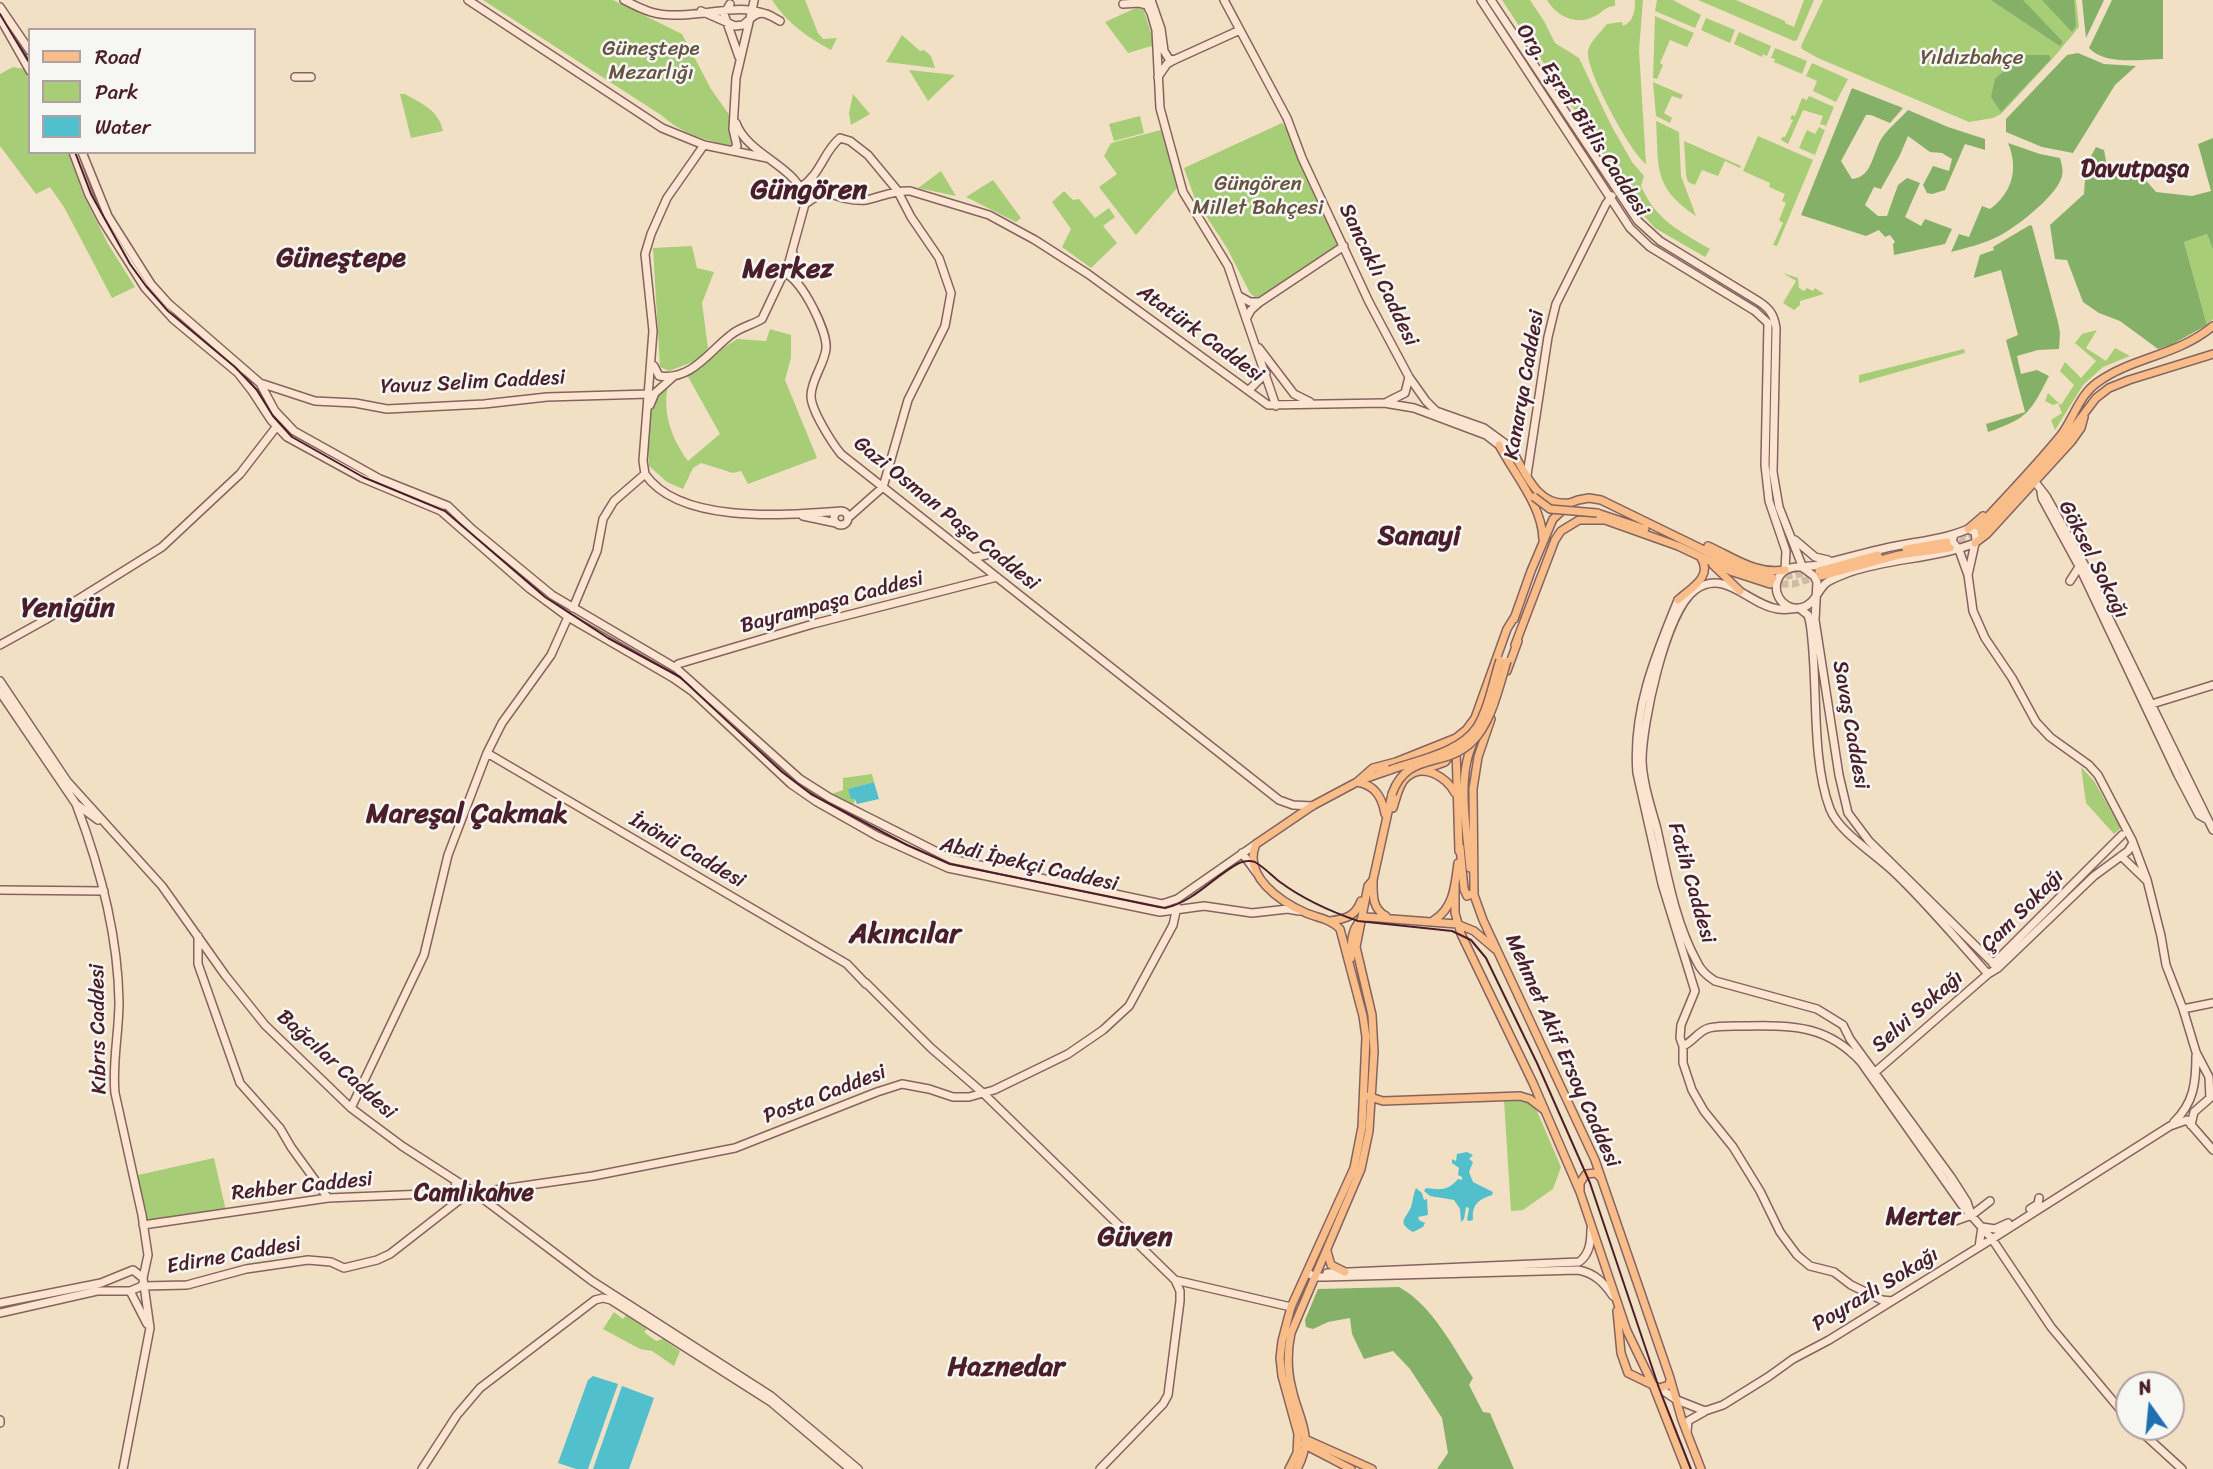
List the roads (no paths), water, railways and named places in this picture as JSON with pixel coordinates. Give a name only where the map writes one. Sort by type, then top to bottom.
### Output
[{"type":"main road","points":[[468,0],[662,128],[702,147],[768,158]]},
{"type":"main road","points":[[624,0],[657,15],[684,15],[700,10],[735,1],[754,1],[769,8],[780,21],[768,14],[750,16],[743,26],[734,26],[700,10]]},
{"type":"main road","points":[[1126,0],[1123,4],[1147,2]]},
{"type":"main road","name":"Sancaklı Caddesi","points":[[1224,0],[1287,118],[1302,158],[1386,336],[1409,377],[1436,411],[1485,428],[1510,447],[1527,475]]},
{"type":"main road","name":"Org. Eşref Bitlis Caddesi","points":[[1481,0],[1590,168],[1649,233],[1769,308],[1776,328],[1773,472],[1779,507],[1803,568]]},
{"type":"main road","name":"Org. Eşref Bitlis Caddesi","points":[[1491,0],[1615,194],[1630,228],[1650,247],[1755,311],[1768,323],[1765,465],[1769,501],[1787,551],[1785,570]]},
{"type":"main road","points":[[735,1],[747,5],[750,16]]},
{"type":"main road","points":[[732,150],[737,146],[734,115],[738,65],[737,49],[725,10],[735,1]]},
{"type":"main road","points":[[738,65],[754,1]]},
{"type":"main road","points":[[1147,2],[1161,29],[1164,51],[1169,59],[1174,60]]},
{"type":"main road","points":[[1147,2],[1156,30],[1160,108],[1183,192],[1228,266],[1276,406]]},
{"type":"main road","points":[[0,7],[28,55]]},
{"type":"main road","points":[[0,18],[28,55]]},
{"type":"main road","points":[[1158,77],[1167,64],[1240,30]]},
{"type":"main road","points":[[295,77],[311,77]]},
{"type":"main road","points":[[646,412],[655,393],[677,375],[698,366],[742,327],[761,319],[793,247],[805,204],[804,195],[778,164],[741,136],[734,115]]},
{"type":"main road","points":[[800,188],[813,179],[834,143],[843,138],[868,155],[897,190],[911,217],[939,258],[951,293],[945,326],[908,400],[883,487],[863,508],[835,515],[836,523]]},
{"type":"main road","points":[[702,147],[667,198],[645,254],[653,331],[643,461],[645,474],[671,497],[693,506],[732,512],[845,514]]},
{"type":"main road","name":"Abdi İpekçi Caddesi","points":[[74,154],[98,212],[145,288],[173,319],[238,373],[287,437],[347,471],[441,511],[530,589],[568,617],[683,685],[791,784],[817,802],[882,838],[948,868],[1160,912],[1204,906],[1252,913],[1288,909],[1305,913]]},
{"type":"main road","points":[[83,154],[108,216],[151,284],[169,304],[260,383]]},
{"type":"main road","points":[[813,179],[813,187],[853,201],[866,200],[897,190]]},
{"type":"main road","name":"Atatürk Caddesi","points":[[897,190],[909,191],[989,215],[1026,234],[1088,274],[1268,405],[1384,403],[1414,408],[1486,435],[1499,445]]},
{"type":"main road","points":[[805,204],[824,191]]},
{"type":"main road","name":"Kanarya Caddesi","points":[[1527,475],[1548,337],[1556,304],[1615,194]]},
{"type":"main road","points":[[1246,319],[1260,302],[1344,246]]},
{"type":"main road","points":[[793,247],[799,286]]},
{"type":"main road","points":[[781,276],[791,276],[799,286]]},
{"type":"main road","name":"Gazi Osman Paşa Caddesi","points":[[799,286],[817,316],[826,347],[813,386],[813,407],[832,444],[841,454],[1279,800],[1293,805],[1312,806]]},
{"type":"main road","points":[[1239,295],[1250,302],[1260,302]]},
{"type":"main road","points":[[1680,537],[1692,539],[1756,570],[1785,570],[1954,535],[1983,516],[2054,438],[2098,382],[2131,365],[2184,346],[2213,326]]},
{"type":"main road","points":[[1251,336],[1294,394],[1316,403]]},
{"type":"main road","points":[[2079,404],[2063,432],[1980,530],[2068,435],[2096,398],[2109,388],[2213,354]]},
{"type":"main road","points":[[652,361],[659,376],[677,375]]},
{"type":"main road","points":[[1250,390],[1265,373]]},
{"type":"main road","points":[[1384,403],[1405,393],[1409,377]]},
{"type":"main road","name":"Abdi İpekçi Caddesi","points":[[260,383],[275,411],[294,431],[380,479],[448,506],[552,595],[677,666],[800,779],[830,798],[951,859],[1162,904],[1172,902]]},
{"type":"main road","name":"Yavuz Selim Caddesi","points":[[260,383],[299,397],[387,409],[505,403],[531,398],[649,394]]},
{"type":"main road","points":[[1785,570],[1777,581],[1777,595],[1786,605],[1799,608],[1810,604],[1830,581],[1851,572],[1893,561],[1959,550],[1975,543],[1987,534],[2071,442],[2081,428],[2087,410]]},
{"type":"main road","points":[[0,645],[162,547],[240,474],[276,426]]},
{"type":"main road","points":[[1499,445],[1508,454],[1534,497],[1550,509],[1597,513],[1624,520],[1710,562],[1771,581],[1601,500],[1589,498],[1570,503],[1550,503],[1535,489],[1527,475]]},
{"type":"main road","points":[[1499,445],[1533,504],[1540,521],[1543,540]]},
{"type":"main road","points":[[573,608],[597,551],[603,519],[614,500],[645,474]]},
{"type":"main road","points":[[2035,482],[2041,492]]},
{"type":"main road","name":"Göksel Sokağı","points":[[2041,492],[2178,775],[2199,815],[2209,820]]},
{"type":"main road","name":"Göksel Sokağı","points":[[2041,492],[2046,496],[2089,573],[2213,830]]},
{"type":"main road","points":[[1456,738],[1460,847],[1467,896],[1474,895],[1467,826],[1465,772],[1468,752],[1488,718],[1515,616],[1543,540],[1553,519],[1570,503]]},
{"type":"main road","points":[[796,514],[845,524],[845,514]]},
{"type":"main road","points":[[1177,910],[1172,902],[1312,806],[1357,782],[1455,746],[1471,734],[1480,719],[1555,540],[1569,524],[1578,520],[1605,520],[1678,546]]},
{"type":"main road","points":[[1968,528],[1975,532],[1968,575]]},
{"type":"main road","points":[[1788,532],[1805,551],[1823,560],[1836,560]]},
{"type":"main road","points":[[1954,535],[1952,541],[1959,550],[1968,575],[1973,611],[1985,638],[2012,678],[2036,722],[2050,737],[2090,765],[2098,775],[2122,820],[2126,835],[2133,843],[2147,880],[2166,965],[2196,1052],[2211,1079],[2210,1101],[2194,1112],[2192,1125]]},
{"type":"main road","points":[[1820,573],[1948,545]]},
{"type":"main road","points":[[972,558],[986,555]]},
{"type":"main road","name":"Fatih Caddesi","points":[[1698,555],[1706,567],[1705,574],[1678,600],[1650,670],[1638,716],[1636,756],[1637,773],[1656,862],[1695,991],[1680,1030],[1683,1063],[1692,1090],[1704,1111],[1733,1147],[1787,1243],[1810,1266],[1834,1272],[1851,1285],[1879,1299],[1892,1301]]},
{"type":"main road","points":[[1710,562],[1740,591]]},
{"type":"main road","points":[[2070,581],[2079,566]]},
{"type":"main road","points":[[1803,568],[1814,576],[1817,582],[1816,595]]},
{"type":"main road","name":"Bayrampaşa Caddesi","points":[[677,666],[813,624],[997,577]]},
{"type":"main road","name":"Fatih Caddesi","points":[[1799,608],[1779,610],[1719,583],[1707,584],[1688,597],[1661,657],[1646,716],[1642,763],[1664,862],[1689,947],[1701,969],[1715,981],[1817,1009],[1843,1025],[1962,1205],[1992,1239],[2051,1327],[2115,1403]]},
{"type":"main road","name":"Savaş Caddesi","points":[[1816,595],[1815,620],[1839,775],[1849,813],[1869,841],[1996,965]]},
{"type":"main road","name":"Savaş Caddesi","points":[[1799,608],[1808,615],[1810,623],[1822,776],[1827,801],[1837,823],[1894,872],[1987,974]]},
{"type":"main road","points":[[1357,782],[1373,768],[1439,745],[1456,738],[1466,730],[1475,718],[1507,629],[1515,616]]},
{"type":"main road","points":[[351,1108],[424,954],[448,855],[486,754],[502,723],[549,658],[568,617]]},
{"type":"main road","name":"Mehmet Akif Ersoy Caddesi","points":[[1518,641],[1478,757],[1473,789],[1474,895],[1483,920],[1591,1150],[1612,1203],[1701,1469]]},
{"type":"main road","name":"Bağcılar Caddesi","points":[[0,681],[67,781],[162,886],[225,975],[265,1025],[351,1108],[490,1204],[592,1281],[771,1396],[858,1469]]},
{"type":"main road","points":[[2152,704],[2213,685]]},
{"type":"main road","name":"Bağcılar Caddesi","points":[[0,692],[76,804],[112,831]]},
{"type":"main road","points":[[1466,730],[1474,730],[1477,734],[1478,757]]},
{"type":"main road","points":[[1289,1469],[1302,1439],[1292,1390],[1288,1349],[1354,1168],[1374,1052],[1373,1015],[1356,947],[1392,794],[1400,776],[1408,769],[1455,753],[1476,738]]},
{"type":"main road","points":[[1386,818],[1392,812],[1407,776],[1449,759],[1450,747],[1439,745]]},
{"type":"main road","name":"İnönü Caddesi","points":[[486,754],[847,964],[931,1048],[983,1093],[1175,1280]]},
{"type":"main road","points":[[1822,776],[1825,770],[1830,768],[1835,769],[1839,775]]},
{"type":"main road","points":[[1417,772],[1434,773],[1443,778],[1457,797]]},
{"type":"main road","points":[[1357,782],[1373,787],[1379,794],[1386,818]]},
{"type":"main road","points":[[1827,801],[1835,804],[1841,802],[1844,795]]},
{"type":"main road","name":"Kıbrıs Caddesi","points":[[76,804],[104,891],[117,970],[119,1003],[113,1079],[136,1179],[148,1255]]},
{"type":"main road","name":"Çam Sokağı","points":[[1987,974],[2126,835]]},
{"type":"main road","name":"Çam Sokağı","points":[[1996,965],[2133,843]]},
{"type":"main road","points":[[1256,844],[1253,857],[1257,872]]},
{"type":"main road","points":[[1460,847],[1455,886],[1457,924],[1580,1192],[1627,1331],[1656,1387],[1686,1469]]},
{"type":"main road","points":[[1242,853],[1271,891],[1305,913],[1329,921],[1340,929],[1366,1037],[1370,1115],[1361,1169],[1327,1250],[1292,1307],[1280,1358],[1282,1376],[1306,1448],[1297,1469]]},
{"type":"main road","points":[[2121,856],[2147,880]]},
{"type":"main road","points":[[1370,883],[1376,908],[1382,915],[1393,918]]},
{"type":"main road","points":[[1329,921],[1348,918],[1358,910],[1370,883]]},
{"type":"main road","points":[[1434,920],[1448,908],[1455,886]]},
{"type":"main road","points":[[1,890],[104,891]]},
{"type":"main road","name":"Posta Caddesi","points":[[490,1204],[488,1195],[495,1190],[593,1176],[735,1148],[902,1084],[953,1097],[969,1097],[983,1093],[1068,1054],[1103,1030],[1129,1006],[1173,925],[1177,910]]},
{"type":"main road","points":[[1352,975],[1352,939],[1356,925],[1362,919],[1434,920],[1457,924],[1481,937],[1502,958]]},
{"type":"main road","points":[[198,934],[198,964],[240,1083],[280,1128],[328,1198]]},
{"type":"main road","points":[[198,951],[200,948],[208,948]]},
{"type":"main road","points":[[1689,973],[1701,969]]},
{"type":"main road","name":"Selvi Sokağı","points":[[1873,1074],[1987,974]]},
{"type":"main road","points":[[2183,1009],[2213,1003]]},
{"type":"main road","name":"Fatih Caddesi","points":[[1683,1046],[1705,1029],[1717,1027],[1798,1028],[1819,1032],[1835,1039],[1849,1048],[1873,1074],[1967,1202],[1971,1213]]},
{"type":"main road","points":[[2170,1126],[2186,1110],[2193,1093],[2196,1052]]},
{"type":"main road","points":[[2196,1077],[2201,1074],[2211,1079]]},
{"type":"main road","points":[[2193,1093],[2196,1102],[2200,1104],[2210,1101]]},
{"type":"main road","points":[[1367,1096],[1383,1101],[1518,1096],[1530,1099],[1545,1111]]},
{"type":"main road","points":[[1370,1115],[1383,1101]]},
{"type":"main road","points":[[2170,1126],[2184,1120],[2192,1125],[2213,1150]]},
{"type":"main road","name":"Poyrazlı Sokağı","points":[[1705,1411],[1723,1405],[2170,1126]]},
{"type":"main road","points":[[1580,1192],[1580,1183],[1586,1174],[1596,1173],[1601,1178]]},
{"type":"main road","name":"Rehber Caddesi","points":[[143,1225],[328,1198],[450,1193],[456,1187],[455,1181]]},
{"type":"main road","name":"Edirne Caddesi","points":[[144,1282],[187,1285],[246,1269],[308,1260],[331,1262],[344,1268],[377,1261],[472,1192]]},
{"type":"main road","points":[[1979,1247],[1983,1236],[1982,1227],[1990,1230],[2002,1227],[2036,1205],[2039,1198]]},
{"type":"main road","points":[[1955,1221],[1990,1201],[1967,1202]]},
{"type":"main road","points":[[1313,1275],[1579,1262],[1585,1257],[1591,1242],[1592,1225]]},
{"type":"main road","points":[[1327,1250],[1331,1265],[1345,1272]]},
{"type":"main road","points":[[123,1469],[150,1328],[144,1282],[148,1255]]},
{"type":"main road","points":[[0,1303],[101,1283],[133,1270],[148,1255]]},
{"type":"main road","points":[[133,1270],[144,1282]]},
{"type":"main road","points":[[1313,1275],[1578,1270],[1588,1272],[1599,1279],[1616,1300],[1620,1353],[1624,1367],[1633,1378],[1705,1411]]},
{"type":"main road","points":[[121,1276],[121,1288],[127,1290],[150,1328]]},
{"type":"main road","points":[[1175,1280],[1292,1307]]},
{"type":"main road","points":[[1100,1469],[1163,1404],[1168,1395],[1180,1301],[1180,1291],[1175,1280]]},
{"type":"main road","points":[[592,1281],[595,1300]]},
{"type":"main road","points":[[0,1313],[97,1291],[127,1290],[142,1286],[144,1282]]},
{"type":"main road","points":[[422,1469],[457,1415],[480,1388],[595,1300],[603,1298],[611,1300],[766,1399],[850,1469]]},
{"type":"main road","points":[[1878,1309],[1881,1305],[1879,1299]]},
{"type":"main road","points":[[1656,1387],[1669,1385],[1670,1378]]},
{"type":"main road","points":[[1688,1436],[1688,1421],[1705,1411]]},
{"type":"main road","points":[[1302,1439],[1371,1469]]},
{"type":"main road","points":[[2151,1441],[2182,1469]]},
{"type":"main road","points":[[1306,1448],[1351,1469]]},
{"type":"main road","points":[[1304,1457],[1318,1453]]},
{"type":"water","points":[[874,782],[879,799],[857,804],[855,799],[851,799],[848,789]]},
{"type":"water","points":[[1467,1152],[1473,1155],[1469,1159],[1473,1162],[1469,1172],[1473,1182],[1493,1192],[1477,1203],[1473,1220],[1467,1220],[1469,1208],[1466,1207],[1461,1222],[1460,1209],[1454,1200],[1430,1196],[1424,1191],[1426,1188],[1444,1189],[1458,1179],[1462,1180],[1458,1175],[1459,1168],[1452,1163],[1452,1159],[1456,1161],[1457,1154]]},
{"type":"water","points":[[1416,1188],[1422,1193],[1424,1200],[1427,1199],[1428,1215],[1418,1217],[1425,1223],[1413,1232],[1405,1226],[1404,1220]]},
{"type":"water","points":[[593,1376],[618,1384],[588,1469],[576,1469],[558,1463],[588,1380]]},
{"type":"water","points":[[622,1386],[654,1398],[629,1469],[593,1469]]},
{"type":"tunnel","points":[[1950,541],[1974,529]]},
{"type":"tunnel","points":[[1950,547],[1981,533]]},
{"type":"tunnel","points":[[1775,578],[1819,571]]},
{"type":"tunnel","points":[[1771,584],[1793,584],[1821,576]]},
{"type":"tram line","points":[[0,14],[28,61]]},
{"type":"tram line","points":[[76,154],[91,194],[130,264],[146,286],[168,311],[235,367],[257,390],[273,416],[292,437],[363,477],[445,511],[545,597],[608,638],[680,677],[782,772],[811,794],[907,845],[950,864],[1165,908],[1195,895],[1239,863],[1251,861],[1308,899],[1358,921],[1452,931],[1471,940],[1486,958],[1537,1063],[1590,1183],[1659,1388],[1691,1469]]},
{"type":"district","name":"Davutpaşa","points":[[2135,170]]},
{"type":"district","name":"Güngören","points":[[809,191]]},
{"type":"district","name":"Güneştepe","points":[[341,259]]},
{"type":"district","name":"Merkez","points":[[788,270]]},
{"type":"district","name":"Sanayi","points":[[1419,537]]},
{"type":"district","name":"Yenigün","points":[[68,609]]},
{"type":"district","name":"Mareşal Çakmak","points":[[467,815]]},
{"type":"district","name":"Akıncılar","points":[[905,935]]},
{"type":"district","name":"Camlıkahve","points":[[474,1194]]},
{"type":"district","name":"Merter","points":[[1923,1218]]},
{"type":"district","name":"Güven","points":[[1135,1238]]},
{"type":"district","name":"Haznedar","points":[[1006,1368]]},
{"type":"park label","name":"Yıldızbahçe","points":[[1972,59]]},
{"type":"park label","name":"Güneştepe Mezarlığı","points":[[651,62]]},
{"type":"park label","name":"Güngören Millet Bahçesi","points":[[1258,197]]}]
